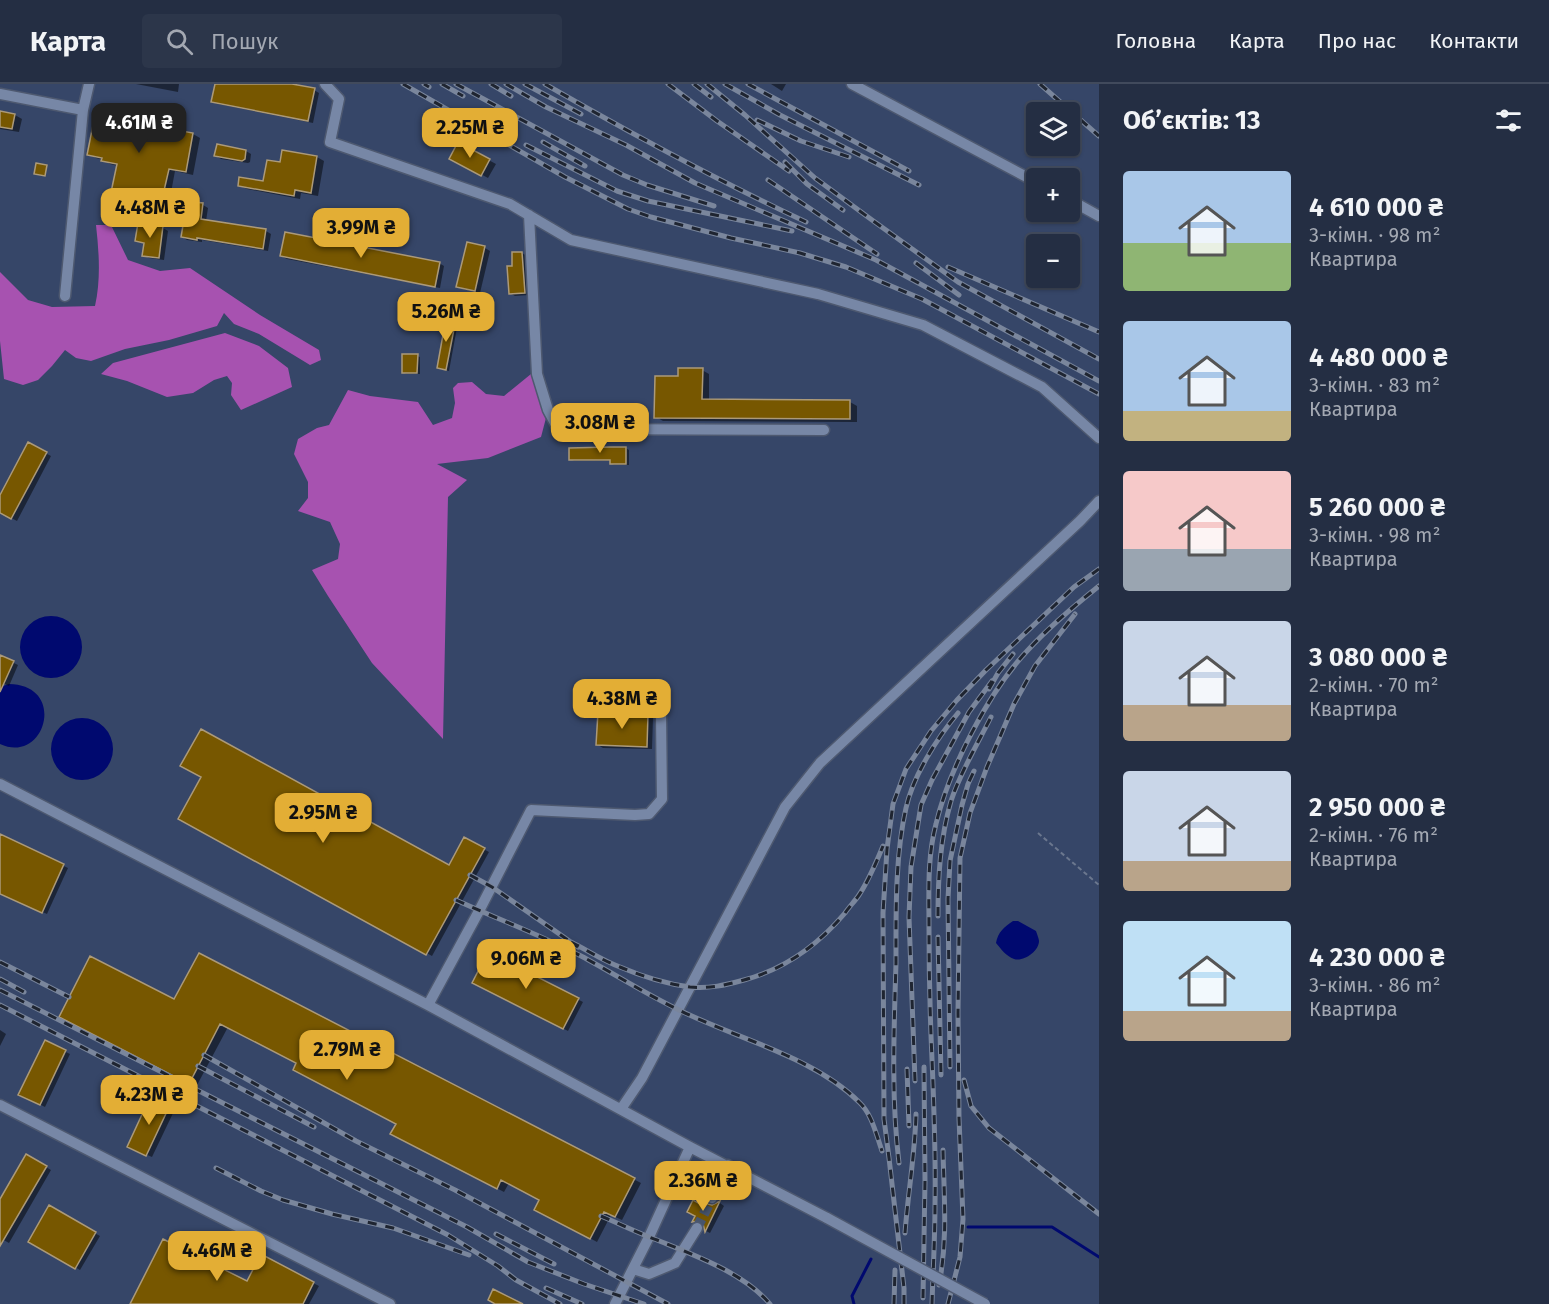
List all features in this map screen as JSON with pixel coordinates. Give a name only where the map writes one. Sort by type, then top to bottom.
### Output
[{"type":"street","points":[[65,296],[83,110],[89,84]]},
{"type":"street","points":[[325,84],[339,99],[330,142],[510,204],[571,240],[818,294],[923,326],[1042,387],[1099,438]]},
{"type":"street","points":[[852,84],[1026,177]]},
{"type":"street","points":[[0,94],[83,110]]},
{"type":"street","points":[[1080,206],[1099,216]]},
{"type":"street","points":[[529,215],[537,374],[548,410],[558,429],[824,430]]},
{"type":"street","points":[[621,1109],[642,1078],[785,807],[820,763],[1099,501]]},
{"type":"street","points":[[428,1005],[531,810],[648,814],[663,799],[662,716]]},
{"type":"street","points":[[0,784],[428,1005],[985,1304]]},
{"type":"street","points":[[0,1105],[390,1304]]},
{"type":"street","points":[[615,1304],[690,1147]]},
{"type":"street","points":[[712,1198],[728,1165]]},
{"type":"street","points":[[633,1269],[650,1274],[675,1263],[697,1228]]},
{"type":"path","points":[[1038,833],[1099,885]]},
{"type":"shaded area","points":[[0,84],[1099,84],[1099,1304],[0,1304]]},
{"type":"shaded area","points":[[96,225],[111,225],[128,260],[160,271],[190,268],[260,315],[319,350],[321,360],[310,365],[259,334],[234,324],[224,313],[217,326],[169,340],[125,349],[91,361],[76,358],[65,350],[38,380],[23,385],[4,379],[0,341],[0,272],[28,300],[52,307],[95,306],[99,266]]},
{"type":"shaded area","points":[[225,333],[259,346],[288,368],[292,387],[241,410],[231,395],[232,383],[227,376],[214,380],[193,393],[167,397],[127,381],[101,374],[113,363]]},
{"type":"shaded area","points":[[531,374],[546,418],[541,437],[488,458],[437,464],[467,480],[448,497],[443,739],[372,663],[312,570],[338,559],[340,544],[330,522],[298,511],[308,498],[308,482],[294,454],[298,439],[317,428],[329,425],[348,390],[370,396],[418,402],[433,425],[452,418],[455,403],[453,388],[458,383],[472,382],[486,394],[504,396]]},
{"type":"shaded area","points":[[45,616],[57,616],[73,625],[80,635],[82,647],[80,659],[73,669],[57,678],[45,678],[34,673],[25,664],[20,653],[20,641],[25,630],[34,621]]},
{"type":"shaded area","points":[[9,684],[27,688],[39,697],[44,709],[44,722],[38,735],[29,744],[16,747],[0,744],[0,687]]},
{"type":"shaded area","points":[[76,718],[88,718],[104,727],[111,737],[113,749],[111,761],[104,771],[88,780],[76,780],[65,775],[56,766],[51,755],[51,743],[56,732],[65,723]]},
{"type":"shaded area","points":[[1013,921],[1018,921],[1036,931],[1039,939],[1034,952],[1022,959],[1011,958],[996,943],[1002,930]]},
{"type":"building","points":[[215,84],[292,84],[315,88],[308,121],[211,102]]},
{"type":"building","points":[[0,111],[15,114],[12,129],[0,127]]},
{"type":"building","points":[[95,115],[193,133],[186,172],[169,169],[163,195],[148,192],[147,195],[124,190],[122,199],[110,197],[117,164],[87,155]]},
{"type":"building","points":[[458,142],[490,159],[481,176],[449,159]]},
{"type":"building","points":[[217,144],[246,150],[245,159],[242,161],[214,156]]},
{"type":"building","points":[[282,150],[317,156],[311,193],[295,190],[294,196],[238,186],[239,177],[263,181],[267,160],[280,162]]},
{"type":"building","points":[[36,163],[47,165],[45,176],[34,174]]},
{"type":"building","points":[[194,202],[203,203],[201,219],[266,229],[263,249],[181,237],[186,208]]},
{"type":"building","points":[[138,223],[163,226],[159,258],[142,256],[144,243],[135,241]]},
{"type":"building","points":[[285,232],[440,262],[435,287],[280,256]]},
{"type":"building","points":[[467,242],[485,246],[475,291],[456,287]]},
{"type":"building","points":[[512,252],[522,252],[525,293],[509,294],[507,266],[512,266]]},
{"type":"building","points":[[446,318],[456,319],[446,370],[437,368]]},
{"type":"building","points":[[402,354],[418,354],[417,373],[402,373]]},
{"type":"building","points":[[678,368],[703,368],[702,399],[850,400],[850,419],[654,418],[655,376],[678,376]]},
{"type":"building","points":[[28,442],[47,452],[11,519],[0,513],[0,495]]},
{"type":"building","points":[[626,447],[626,464],[610,464],[610,460],[569,460],[569,448]]},
{"type":"building","points":[[0,655],[14,661],[0,692]]},
{"type":"building","points":[[598,712],[648,714],[647,747],[596,745]]},
{"type":"building","points":[[201,729],[449,865],[464,837],[485,848],[426,955],[178,819],[201,777],[180,766]]},
{"type":"building","points":[[0,834],[64,864],[42,913],[0,894]]},
{"type":"building","points":[[488,952],[579,998],[563,1029],[472,983]]},
{"type":"building","points":[[199,953],[635,1178],[615,1217],[604,1212],[590,1239],[534,1210],[539,1200],[501,1180],[497,1189],[390,1134],[396,1124],[293,1070],[296,1063],[220,1024],[189,1084],[59,1017],[90,956],[174,999]]},
{"type":"building","points":[[45,1040],[66,1050],[40,1105],[18,1095]]},
{"type":"building","points":[[151,1095],[170,1105],[146,1156],[127,1147]]},
{"type":"building","points":[[26,1154],[47,1166],[0,1246],[0,1199]]},
{"type":"building","points":[[705,1199],[708,1204],[712,1205],[720,1201],[705,1232],[703,1224],[698,1221],[692,1222],[695,1216],[687,1212],[693,1200],[702,1205]]},
{"type":"building","points":[[49,1205],[96,1232],[75,1269],[28,1242]]},
{"type":"building","points":[[163,1239],[247,1281],[261,1254],[314,1282],[303,1304],[130,1304]]},
{"type":"building","points":[[493,1289],[523,1304],[495,1304],[488,1300]]},
{"type":"waterway","points":[[968,1227],[1052,1227],[1099,1257]]},
{"type":"waterway","points":[[854,1304],[852,1296],[871,1259]]},
{"type":"tunnel","points":[[697,1228],[712,1198]]},
{"type":"railway","points":[[403,84],[565,177],[628,209],[651,217],[800,253],[846,267],[922,299],[1099,394]]},
{"type":"railway","points":[[424,84],[429,87]]},
{"type":"railway","points":[[442,84],[463,96]]},
{"type":"railway","points":[[456,84],[623,175],[714,206]]},
{"type":"railway","points":[[491,84],[511,96]]},
{"type":"railway","points":[[506,84],[546,107],[626,145],[695,183],[876,260],[1099,381]]},
{"type":"railway","points":[[525,84],[581,114]]},
{"type":"railway","points":[[545,84],[674,156],[806,222]]},
{"type":"railway","points":[[668,84],[789,171]]},
{"type":"railway","points":[[694,84],[711,97]]},
{"type":"railway","points":[[707,84],[815,178],[958,282],[1099,359]]},
{"type":"railway","points":[[725,84],[780,115],[919,185]]},
{"type":"railway","points":[[748,84],[909,171]]},
{"type":"railway","points":[[1040,84],[1099,136]]},
{"type":"railway","points":[[757,120],[801,141],[849,157]]},
{"type":"railway","points":[[543,142],[585,166]]},
{"type":"railway","points":[[526,145],[617,191],[648,201],[792,231]]},
{"type":"railway","points":[[785,162],[807,184],[843,210]]},
{"type":"railway","points":[[768,180],[877,254]]},
{"type":"railway","points":[[916,263],[959,295]]},
{"type":"railway","points":[[948,267],[1099,332]]},
{"type":"railway","points":[[904,1304],[884,1119],[883,913],[887,849],[893,804],[906,769],[931,731],[957,700],[1074,587],[1099,569]]},
{"type":"railway","points":[[932,1304],[935,1168],[929,889],[931,850],[936,824],[950,779],[972,732],[999,687],[1036,641],[1099,586]]},
{"type":"railway","points":[[948,1304],[960,1257],[963,1219],[958,1013],[960,858],[970,813],[1014,704],[1035,666],[1075,614]]},
{"type":"railway","points":[[989,689],[1013,654]]},
{"type":"railway","points":[[915,1081],[909,917],[911,867],[921,805],[969,712],[992,681]]},
{"type":"railway","points":[[899,1163],[894,1063],[896,905],[902,826],[909,796],[920,770],[958,713]]},
{"type":"railway","points":[[938,916],[940,858],[951,801],[964,769],[991,717]]},
{"type":"railway","points":[[950,1067],[948,899],[950,861],[962,805],[974,771]]},
{"type":"railway","points":[[571,942],[614,965],[672,984],[704,987],[744,980],[787,962],[835,925],[859,895],[883,846]]},
{"type":"railway","points":[[470,875],[492,887],[578,947]]},
{"type":"railway","points":[[456,900],[566,948],[677,1009],[772,1049],[819,1072],[840,1086],[867,1112],[882,1151]]},
{"type":"railway","points":[[938,937],[941,1075]]},
{"type":"railway","points":[[0,962],[69,997]]},
{"type":"railway","points":[[0,979],[24,992]]},
{"type":"railway","points":[[0,990],[467,1227],[528,1262],[644,1304]]},
{"type":"railway","points":[[0,1005],[448,1235],[516,1280],[560,1304]]},
{"type":"railway","points":[[204,1055],[356,1141],[455,1190],[668,1304]]},
{"type":"railway","points":[[198,1066],[314,1127]]},
{"type":"railway","points":[[923,1298],[924,1067]]},
{"type":"railway","points":[[907,1069],[909,1126]]},
{"type":"railway","points":[[964,1080],[971,1106],[989,1128],[1099,1214]]},
{"type":"railway","points":[[905,1233],[916,1114]]},
{"type":"railway","points":[[939,1285],[945,1201],[943,1150]]},
{"type":"railway","points":[[216,1168],[283,1200],[393,1228],[469,1255]]},
{"type":"railway","points":[[601,1216],[718,1266],[747,1283],[770,1304]]},
{"type":"railway","points":[[496,1234],[554,1264]]},
{"type":"railway","points":[[894,1304],[895,1270]]},
{"type":"railway","points":[[546,1288],[582,1304]]}]
